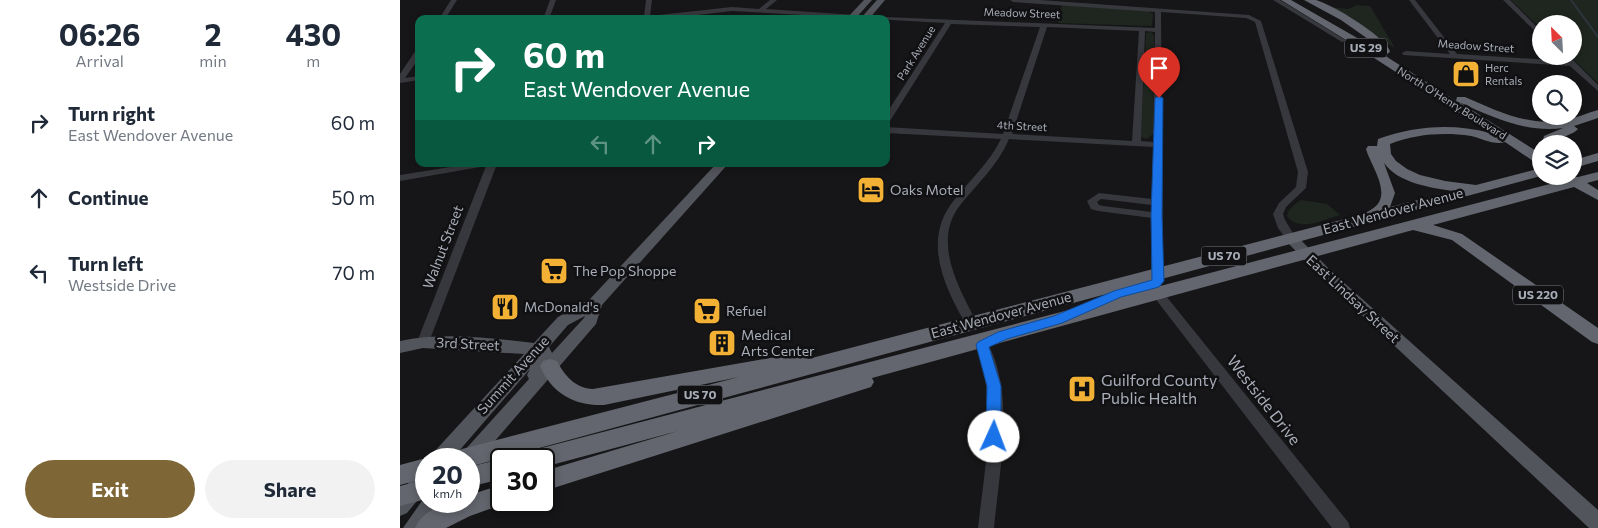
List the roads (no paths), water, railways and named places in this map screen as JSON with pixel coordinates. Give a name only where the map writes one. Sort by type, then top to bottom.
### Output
[{"type":"highway","name":"North O'Henry Boulevard","points":[[1285,0],[1355,41],[1446,100],[1532,151]]},
{"type":"highway","name":"North O'Henry Boulevard","points":[[1296,0],[1327,16],[1461,99],[1532,151]]},
{"type":"highway","points":[[1308,0],[1344,18],[1382,44],[1385,51]]},
{"type":"highway","points":[[1461,99],[1511,119],[1548,126],[1564,124],[1598,114]]},
{"type":"highway","points":[[1367,218],[1383,207],[1388,198],[1388,188],[1372,152],[1373,143],[1380,136],[1396,131],[1432,127],[1444,123],[1452,117],[1454,109],[1446,100]]},
{"type":"highway","points":[[1555,135],[1598,121]]},
{"type":"highway","points":[[1489,186],[1458,187],[1429,182],[1403,172],[1387,160],[1382,151],[1383,142],[1394,137],[1410,134],[1465,130],[1486,135],[1532,153]]},
{"type":"highway","points":[[1582,162],[1594,158]]},
{"type":"highway","name":"East Wendover Avenue","points":[[475,448],[938,332],[1532,175]]},
{"type":"highway","points":[[1582,175],[1598,185]]},
{"type":"highway","name":"East Wendover Avenue","points":[[555,455],[1598,176]]},
{"type":"highway","points":[[1581,185],[1598,196]]},
{"type":"highway","points":[[1478,252],[1468,236],[1466,226],[1468,218],[1479,208]]},
{"type":"highway","name":"US 220","points":[[1404,227],[1424,227],[1440,230],[1457,237],[1598,337]]},
{"type":"highway","points":[[1058,320],[1118,294],[1155,284],[1158,281],[1157,273]]},
{"type":"highway","points":[[550,366],[553,375],[570,389],[587,397],[604,397],[938,332]]},
{"type":"highway","points":[[555,478],[982,345],[1003,336]]},
{"type":"highway","points":[[400,475],[415,471]]},
{"type":"highway","points":[[400,496],[415,501]]},
{"type":"highway","points":[[434,513],[438,519],[450,513]]},
{"type":"main road","points":[[854,15],[868,0]]},
{"type":"main road","points":[[867,15],[881,0]]},
{"type":"main road","name":"Summit Avenue","points":[[456,448],[536,348],[562,320],[595,302],[719,167]]},
{"type":"main road","name":"East Lindsay Street","points":[[1291,238],[1304,254],[1598,523]]},
{"type":"main road","name":"Summit Avenue","points":[[477,448],[591,320],[595,302]]},
{"type":"main road","name":"3rd Street","points":[[400,347],[424,342],[536,348]]},
{"type":"main road","points":[[523,395],[545,355],[543,351],[536,348]]},
{"type":"main road","points":[[400,508],[415,490]]},
{"type":"main road","points":[[413,528],[424,513]]},
{"type":"street","points":[[445,15],[454,0]]},
{"type":"street","points":[[547,15],[553,0]]},
{"type":"street","points":[[647,15],[649,0]]},
{"type":"street","points":[[743,0],[745,9]]},
{"type":"street","points":[[761,10],[774,0]]},
{"type":"street","points":[[1013,0],[1094,3],[1158,10],[1157,273]]},
{"type":"street","points":[[1276,0],[1344,41]]},
{"type":"street","points":[[1412,0],[1455,56]]},
{"type":"street","points":[[1506,0],[1532,25]]},
{"type":"street","name":"Meadow Street","points":[[679,15],[745,9],[817,15]]},
{"type":"street","name":"East Lindsay Street","points":[[1158,10],[1254,18],[1260,23],[1303,172],[1301,188],[1281,205],[1279,209],[1279,220],[1291,238]]},
{"type":"street","name":"Meadow Street","points":[[890,19],[1158,30]]},
{"type":"street","name":"Park Avenue","points":[[890,115],[949,22]]},
{"type":"street","points":[[971,323],[945,264],[942,233],[950,211],[995,159],[1007,136],[1044,25]]},
{"type":"street","points":[[1136,143],[1142,29]]},
{"type":"street","name":"Meadow Street","points":[[1406,53],[1532,61]]},
{"type":"street","points":[[400,80],[415,58]]},
{"type":"street","points":[[1574,65],[1598,89]]},
{"type":"street","points":[[400,80],[415,78]]},
{"type":"street","name":"4th Street","points":[[890,130],[1157,145]]},
{"type":"street","points":[[400,178],[467,167]]},
{"type":"street","name":"Walnut Street","points":[[424,342],[491,167]]},
{"type":"street","points":[[1156,216],[1102,210],[1095,207],[1092,201],[1099,196],[1106,196],[1157,203]]},
{"type":"street","name":"Westside Drive","points":[[1158,294],[1342,528]]},
{"type":"street","points":[[982,345],[992,374],[995,397],[986,528]]},
{"type":"waterway","points":[[1571,0],[1598,37]]},
{"type":"place","name":"Herc Rentals","points":[[1466,74]]},
{"type":"place","name":"Oaks Motel","points":[[871,190]]},
{"type":"place","name":"The Pop Shoppe","points":[[554,271]]},
{"type":"place","name":"McDonald's","points":[[505,307]]},
{"type":"place","name":"Refuel","points":[[707,311]]},
{"type":"place","name":"Medical Arts Center","points":[[722,343]]},
{"type":"place","name":"Guilford County Public Health","points":[[1082,389]]}]
